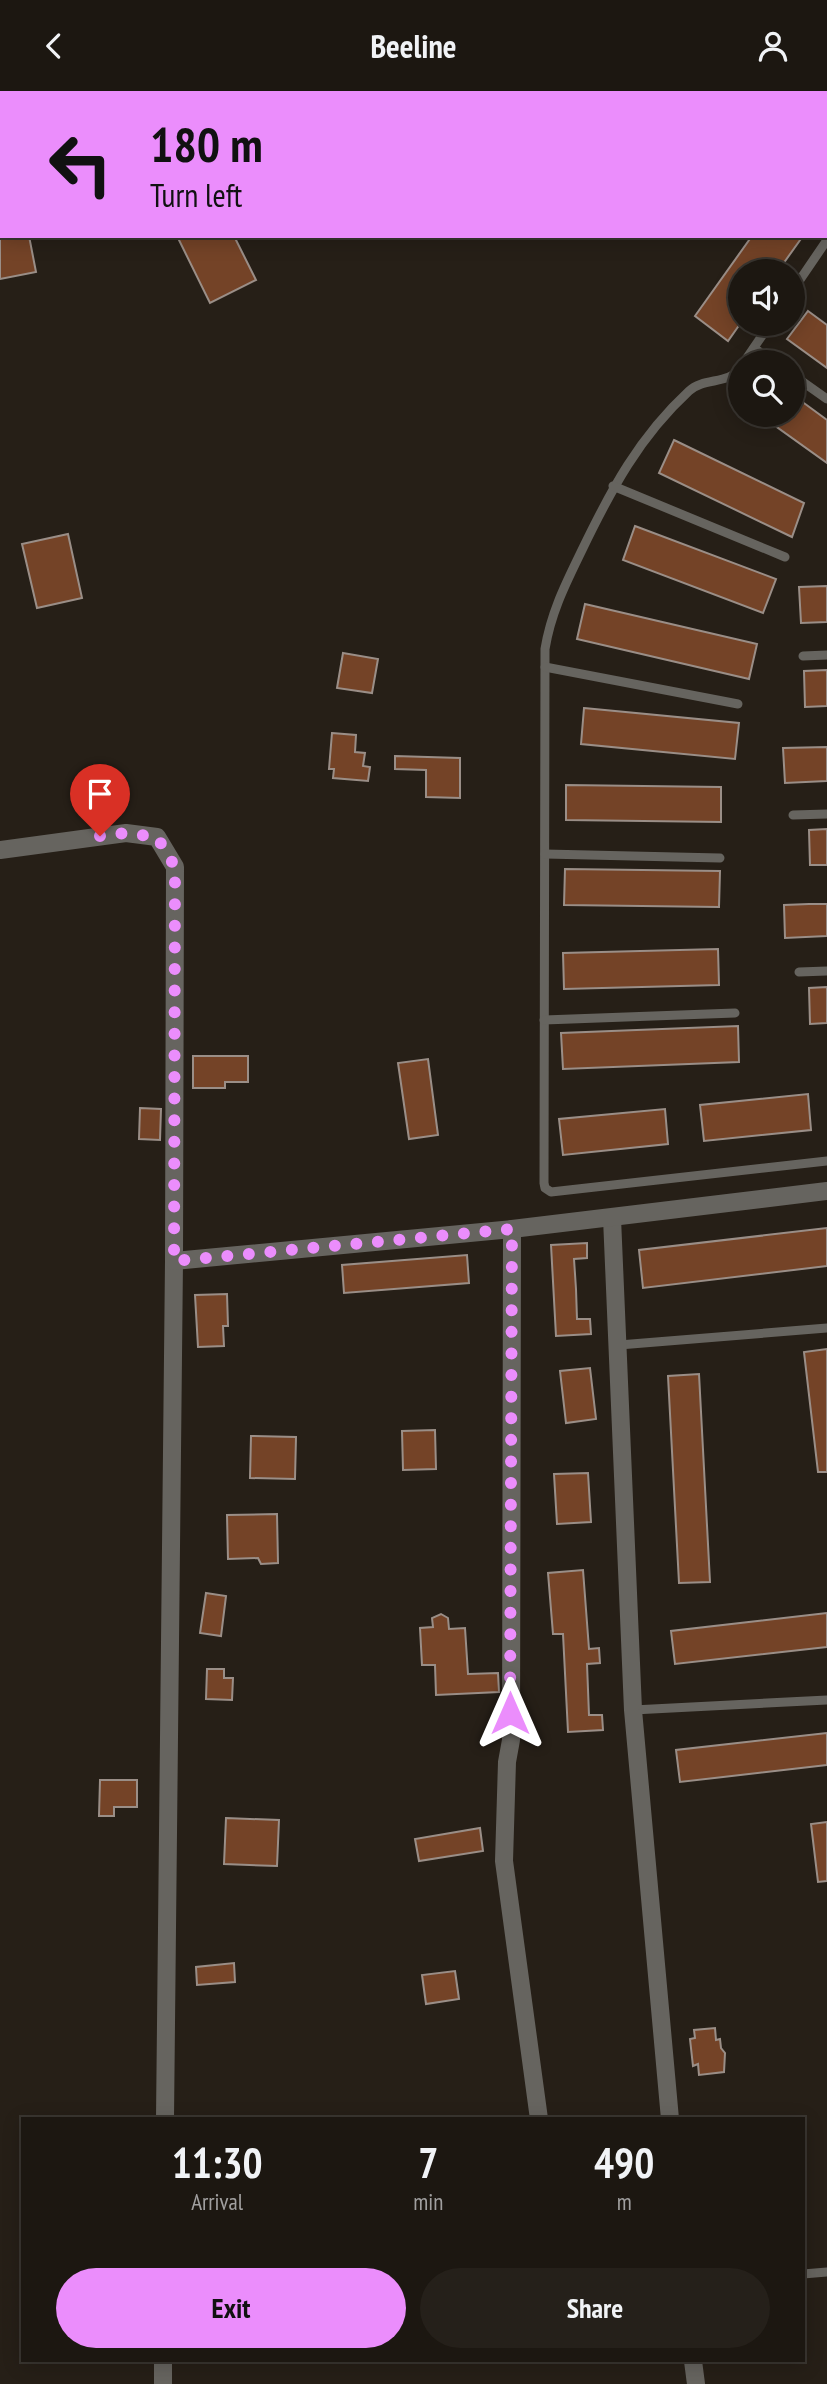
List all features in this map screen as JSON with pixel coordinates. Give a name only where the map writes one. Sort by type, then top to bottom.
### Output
[{"type":"street","points":[[0,850],[126,833],[157,837],[175,867],[174,1261],[165,2117]]},
{"type":"street","points":[[174,1261],[512,1229],[827,1191]]},
{"type":"street","points":[[612,1218],[634,1710],[670,2117]]},
{"type":"street","points":[[512,1229],[510,1740],[504,1861],[539,2117]]},
{"type":"street","points":[[163,2362],[163,2384]]},
{"type":"street","points":[[693,2362],[695,2384]]},
{"type":"lane","points":[[805,272],[827,240]]},
{"type":"lane","points":[[757,350],[754,348],[762,336]]},
{"type":"lane","points":[[728,377],[702,383],[690,390],[654,425],[613,486],[556,603],[549,625],[545,667],[544,1183],[548,1191],[827,1161]]},
{"type":"lane","points":[[805,383],[827,399]]},
{"type":"lane","points":[[613,486],[785,557]]},
{"type":"lane","points":[[803,656],[827,655]]},
{"type":"lane","points":[[545,667],[738,704]]},
{"type":"lane","points":[[793,815],[827,814]]},
{"type":"lane","points":[[545,854],[720,857]]},
{"type":"lane","points":[[799,972],[827,971]]},
{"type":"lane","points":[[544,1020],[735,1013]]},
{"type":"lane","points":[[619,1345],[827,1328]]},
{"type":"lane","points":[[634,1710],[827,1700]]},
{"type":"lane","points":[[805,2274],[827,2272]]},
{"type":"building","points":[[0,238],[29,238],[36,272],[0,279]]},
{"type":"building","points":[[178,238],[235,238],[256,280],[210,303]]},
{"type":"building","points":[[751,238],[802,238],[787,259],[736,259]]},
{"type":"building","points":[[728,270],[728,336],[732,336],[728,341],[695,316]]},
{"type":"building","points":[[808,311],[827,325],[827,368],[787,339],[789,336],[805,336],[805,315]]},
{"type":"building","points":[[805,404],[827,420],[827,463],[777,427],[805,427]]},
{"type":"building","points":[[674,440],[804,503],[792,537],[659,473]]},
{"type":"building","points":[[635,526],[776,579],[763,613],[623,560]]},
{"type":"building","points":[[68,534],[82,598],[37,608],[22,544]]},
{"type":"building","points":[[827,586],[827,622],[801,623],[799,587]]},
{"type":"building","points":[[585,604],[757,644],[749,679],[577,639]]},
{"type":"building","points":[[343,653],[378,659],[372,693],[337,688]]},
{"type":"building","points":[[827,670],[827,706],[805,707],[804,671]]},
{"type":"building","points":[[584,708],[739,723],[735,759],[581,744]]},
{"type":"building","points":[[332,733],[356,735],[355,752],[365,753],[363,766],[370,767],[368,781],[333,778],[334,769],[329,769]]},
{"type":"building","points":[[827,747],[827,781],[785,783],[783,748]]},
{"type":"building","points":[[395,756],[460,758],[460,798],[426,797],[426,770],[395,769]]},
{"type":"building","points":[[566,785],[721,787],[721,822],[566,820]]},
{"type":"building","points":[[827,829],[827,865],[810,865],[809,830]]},
{"type":"building","points":[[565,869],[720,871],[719,907],[564,905]]},
{"type":"building","points":[[827,904],[827,936],[785,938],[784,905]]},
{"type":"building","points":[[718,949],[719,985],[564,989],[563,953]]},
{"type":"building","points":[[827,987],[827,1023],[810,1024],[809,988]]},
{"type":"building","points":[[738,1026],[739,1062],[563,1069],[561,1033]]},
{"type":"building","points":[[193,1056],[248,1056],[248,1082],[225,1082],[225,1088],[193,1088]]},
{"type":"building","points":[[428,1059],[438,1135],[409,1139],[398,1063]]},
{"type":"building","points":[[808,1094],[811,1130],[704,1141],[700,1105]]},
{"type":"building","points":[[140,1108],[161,1109],[160,1140],[139,1139]]},
{"type":"building","points":[[665,1109],[668,1144],[563,1155],[559,1119]]},
{"type":"building","points":[[827,1228],[827,1266],[643,1288],[639,1250]]},
{"type":"building","points":[[587,1243],[587,1258],[574,1259],[577,1319],[590,1319],[591,1334],[556,1336],[551,1245]]},
{"type":"building","points":[[467,1255],[469,1283],[344,1293],[342,1265]]},
{"type":"building","points":[[227,1294],[228,1326],[223,1326],[224,1346],[198,1347],[195,1295]]},
{"type":"building","points":[[827,1349],[827,1472],[818,1472],[804,1352]]},
{"type":"building","points":[[590,1368],[596,1419],[566,1423],[560,1371]]},
{"type":"building","points":[[699,1374],[710,1582],[679,1583],[668,1376]]},
{"type":"building","points":[[435,1430],[436,1469],[403,1470],[402,1431]]},
{"type":"building","points":[[251,1436],[296,1437],[295,1479],[250,1478]]},
{"type":"building","points":[[588,1473],[591,1522],[557,1524],[554,1474]]},
{"type":"building","points":[[277,1514],[278,1563],[261,1564],[258,1558],[228,1559],[227,1515]]},
{"type":"building","points":[[583,1570],[589,1649],[599,1648],[600,1663],[587,1664],[589,1715],[602,1715],[603,1730],[568,1732],[563,1634],[553,1634],[548,1573]]},
{"type":"building","points":[[206,1593],[226,1596],[221,1636],[200,1633]]},
{"type":"building","points":[[827,1613],[827,1647],[675,1664],[671,1631]]},
{"type":"building","points":[[441,1614],[448,1618],[449,1629],[465,1628],[468,1674],[498,1673],[499,1692],[436,1695],[435,1665],[422,1665],[420,1628],[433,1627],[432,1618]]},
{"type":"building","points":[[207,1669],[224,1669],[224,1678],[233,1678],[232,1700],[206,1699]]},
{"type":"building","points":[[827,1733],[827,1765],[680,1782],[676,1750]]},
{"type":"building","points":[[100,1780],[137,1780],[137,1807],[114,1807],[114,1816],[99,1816]]},
{"type":"building","points":[[226,1818],[279,1820],[277,1866],[224,1864]]},
{"type":"building","points":[[827,1822],[827,1881],[818,1882],[811,1824]]},
{"type":"building","points":[[480,1828],[483,1851],[419,1861],[415,1839]]},
{"type":"building","points":[[234,1963],[235,1982],[197,1985],[196,1967]]},
{"type":"building","points":[[455,1971],[459,1999],[426,2004],[422,1975]]},
{"type":"building","points":[[715,2028],[716,2040],[720,2039],[725,2053],[724,2072],[699,2075],[698,2064],[693,2066],[690,2039],[695,2038],[694,2030]]},
{"type":"route","points":[[100,836],[126,833],[157,837],[175,867],[174,1261],[512,1229],[510,1713]]}]
